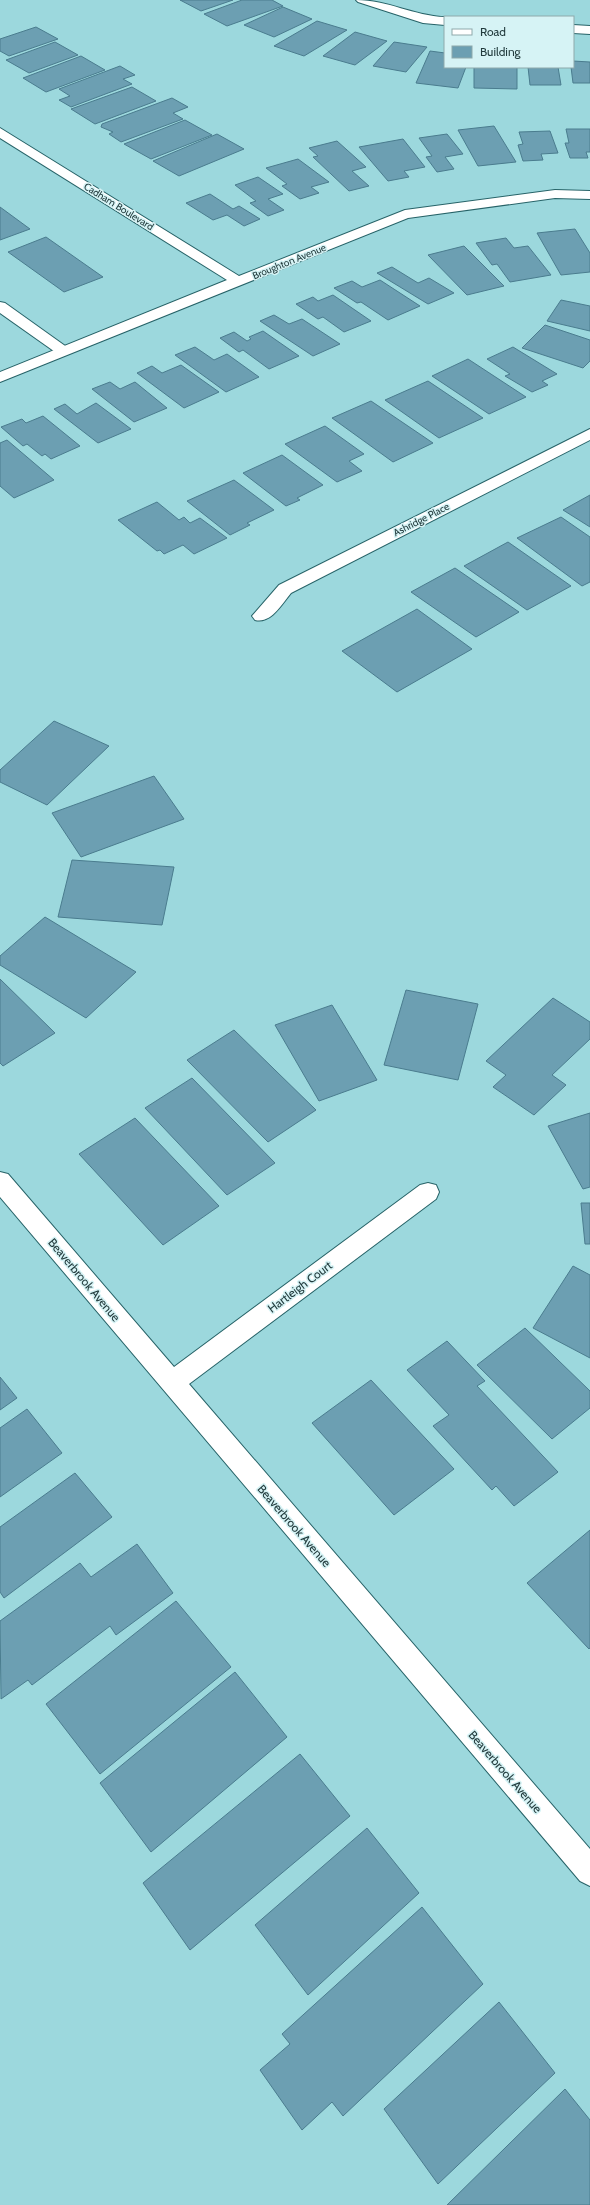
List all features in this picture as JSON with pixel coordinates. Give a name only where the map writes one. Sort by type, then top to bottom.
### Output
[{"type":"street","points":[[362,0],[427,20],[444,21]]},
{"type":"street","points":[[574,29],[590,30]]},
{"type":"street","name":"Cadham Boulevard","points":[[0,132],[238,281]]},
{"type":"street","name":"Broughton Avenue","points":[[0,377],[405,214],[555,194],[590,195]]},
{"type":"street","points":[[0,306],[63,351]]},
{"type":"street","name":"Ashridge Place","points":[[261,616],[285,589],[590,434]]},
{"type":"street","name":"Beaverbrook Avenue","points":[[0,1181],[171,1383],[590,1871]]},
{"type":"street","name":"Hartleigh Court","points":[[171,1383],[428,1192]]},
{"type":"building","points":[[180,0],[233,0],[201,11]]},
{"type":"building","points":[[242,0],[272,0],[283,6],[227,26],[204,14]]},
{"type":"building","points":[[283,7],[312,19],[274,37],[244,25]]},
{"type":"building","points":[[317,21],[347,30],[304,56],[274,46]]},
{"type":"building","points":[[36,27],[58,39],[9,56],[0,51],[0,39]]},
{"type":"building","points":[[355,32],[387,41],[355,65],[323,56]]},
{"type":"building","points":[[55,42],[78,55],[29,73],[6,60]]},
{"type":"building","points":[[394,42],[427,47],[406,72],[373,66]]},
{"type":"building","points":[[430,51],[444,53],[444,68],[466,68],[458,88],[416,83]]},
{"type":"building","points":[[81,56],[105,70],[46,92],[23,78]]},
{"type":"building","points":[[574,61],[590,62],[590,83],[573,83],[571,68],[574,68]]},
{"type":"building","points":[[120,66],[135,75],[123,79],[132,84],[71,107],[59,100],[70,96],[59,89]]},
{"type":"building","points":[[474,68],[517,68],[517,89],[474,88]]},
{"type":"building","points":[[528,68],[558,68],[561,85],[530,85]]},
{"type":"building","points":[[132,87],[156,101],[95,124],[71,109]]},
{"type":"building","points":[[172,98],[188,107],[173,113],[183,119],[121,142],[109,134],[113,132],[101,127],[102,124]]},
{"type":"building","points":[[185,120],[212,135],[151,159],[124,144]]},
{"type":"building","points":[[494,126],[516,162],[478,166],[458,130]]},
{"type":"building","points":[[566,129],[590,129],[590,152],[586,152],[588,158],[570,158],[565,143],[569,143]]},
{"type":"building","points":[[550,131],[558,153],[541,154],[543,160],[523,161],[518,145],[523,144],[519,132]]},
{"type":"building","points":[[217,134],[244,149],[179,176],[153,161]]},
{"type":"building","points":[[447,134],[463,154],[445,157],[454,169],[437,172],[426,157],[432,156],[419,138]]},
{"type":"building","points":[[403,139],[425,167],[404,171],[409,177],[388,181],[359,147]]},
{"type":"building","points":[[337,141],[366,167],[352,171],[369,186],[349,191],[313,157],[318,156],[309,148]]},
{"type":"building","points":[[298,159],[329,182],[311,187],[319,193],[300,199],[282,186],[287,184],[266,168]]},
{"type":"building","points":[[258,177],[283,194],[268,199],[284,210],[268,216],[250,203],[256,201],[235,185]]},
{"type":"building","points":[[210,194],[233,209],[239,206],[260,219],[244,226],[227,215],[213,220],[186,203]]},
{"type":"building","points":[[0,207],[30,229],[0,240]]},
{"type":"building","points":[[575,229],[590,253],[590,272],[561,275],[537,233]]},
{"type":"building","points":[[46,237],[103,277],[64,292],[8,252]]},
{"type":"building","points":[[506,238],[514,248],[528,246],[551,275],[510,282],[497,264],[492,265],[476,243]]},
{"type":"building","points":[[464,246],[504,286],[467,295],[428,255]]},
{"type":"building","points":[[392,267],[418,283],[429,278],[454,293],[428,304],[377,273]]},
{"type":"building","points":[[380,280],[420,306],[388,320],[361,302],[357,303],[334,288],[352,281],[362,287]]},
{"type":"building","points":[[333,295],[371,321],[344,332],[323,317],[318,319],[296,304],[313,297],[318,301]]},
{"type":"building","points":[[561,300],[590,306],[590,331],[547,321]]},
{"type":"building","points":[[274,315],[289,324],[302,319],[340,344],[313,356],[260,321]]},
{"type":"building","points":[[545,325],[590,340],[590,361],[583,368],[522,348]]},
{"type":"building","points":[[263,331],[299,356],[269,369],[243,350],[239,352],[220,338],[234,332],[247,341],[251,339],[249,337]]},
{"type":"building","points":[[195,347],[214,360],[227,354],[259,377],[226,392],[175,355]]},
{"type":"building","points":[[513,347],[557,374],[542,381],[548,385],[532,392],[505,376],[510,374],[487,359]]},
{"type":"building","points":[[468,359],[526,397],[489,414],[432,376]]},
{"type":"building","points":[[181,365],[219,392],[184,408],[137,373],[152,366],[162,373]]},
{"type":"building","points":[[428,381],[483,418],[439,438],[385,400]]},
{"type":"building","points":[[110,382],[120,389],[135,382],[167,408],[134,422],[92,389]]},
{"type":"building","points":[[371,401],[433,443],[393,462],[332,418]]},
{"type":"building","points":[[96,403],[131,429],[98,443],[54,409],[65,404],[77,414]]},
{"type":"building","points":[[43,416],[80,446],[51,459],[45,454],[42,456],[27,444],[23,446],[1,427],[22,419],[26,423]]},
{"type":"building","points":[[325,426],[364,454],[349,461],[362,471],[337,482],[285,444]]},
{"type":"building","points":[[7,440],[54,480],[14,498],[0,486],[0,443]]},
{"type":"building","points":[[282,455],[323,485],[297,498],[300,500],[286,506],[243,473]]},
{"type":"building","points":[[234,480],[274,510],[247,523],[250,525],[230,535],[187,501]]},
{"type":"building","points":[[590,495],[590,527],[563,510]]},
{"type":"building","points":[[157,502],[179,520],[184,517],[190,523],[200,518],[227,538],[194,554],[183,545],[164,554],[160,550],[157,551],[118,520]]},
{"type":"building","points":[[561,517],[590,537],[590,582],[582,586],[517,538]]},
{"type":"building","points":[[508,542],[571,586],[527,610],[464,566]]},
{"type":"building","points":[[455,568],[519,612],[476,637],[411,592]]},
{"type":"building","points":[[417,609],[472,649],[397,692],[342,651]]},
{"type":"building","points":[[54,721],[109,746],[47,805],[0,782],[0,770]]},
{"type":"building","points":[[154,776],[184,819],[81,857],[52,813]]},
{"type":"building","points":[[72,860],[174,867],[162,925],[58,917]]},
{"type":"building","points":[[45,917],[136,972],[86,1018],[0,965],[0,956]]},
{"type":"building","points":[[0,979],[55,1033],[3,1066],[0,1063]]},
{"type":"building","points":[[406,990],[478,1004],[458,1080],[384,1065]]},
{"type":"building","points":[[553,998],[590,1022],[590,1039],[552,1075],[566,1085],[534,1115],[493,1087],[506,1075],[486,1061]]},
{"type":"building","points":[[332,1005],[377,1080],[319,1101],[275,1025]]},
{"type":"building","points":[[234,1030],[316,1110],[268,1142],[187,1060]]},
{"type":"building","points":[[192,1078],[275,1163],[227,1195],[145,1108]]},
{"type":"building","points":[[590,1113],[590,1187],[583,1189],[548,1126]]},
{"type":"building","points":[[135,1118],[219,1206],[163,1245],[79,1154]]},
{"type":"building","points":[[581,1203],[590,1203],[590,1244],[585,1244]]},
{"type":"building","points":[[573,1266],[590,1275],[590,1358],[533,1328]]},
{"type":"building","points":[[525,1328],[590,1391],[590,1408],[552,1439],[477,1365]]},
{"type":"building","points":[[447,1341],[485,1381],[477,1386],[558,1472],[514,1506],[496,1486],[492,1490],[433,1426],[449,1415],[407,1370]]},
{"type":"building","points":[[0,1377],[17,1398],[0,1410]]},
{"type":"building","points":[[371,1380],[454,1469],[394,1515],[312,1423]]},
{"type":"building","points":[[27,1409],[62,1453],[0,1497],[0,1428]]},
{"type":"building","points":[[75,1473],[112,1517],[4,1598],[0,1592],[0,1527]]},
{"type":"building","points":[[590,1530],[590,1648],[589,1649],[527,1583]]},
{"type":"building","points":[[137,1544],[173,1593],[116,1635],[110,1626],[32,1685],[28,1680],[1,1699],[0,1621],[80,1563],[91,1577]]},
{"type":"building","points":[[176,1601],[231,1667],[100,1774],[46,1704]]},
{"type":"building","points":[[235,1672],[287,1737],[151,1852],[100,1783]]},
{"type":"building","points":[[300,1754],[350,1816],[190,1950],[143,1883]]},
{"type":"building","points":[[367,1828],[419,1893],[308,1995],[255,1925]]},
{"type":"building","points":[[422,1907],[483,1984],[343,2116],[332,2102],[302,2130],[260,2070],[290,2044],[282,2034]]},
{"type":"building","points":[[499,2002],[555,2073],[438,2184],[384,2109]]},
{"type":"building","points":[[565,2089],[590,2120],[590,2205],[447,2205]]}]
